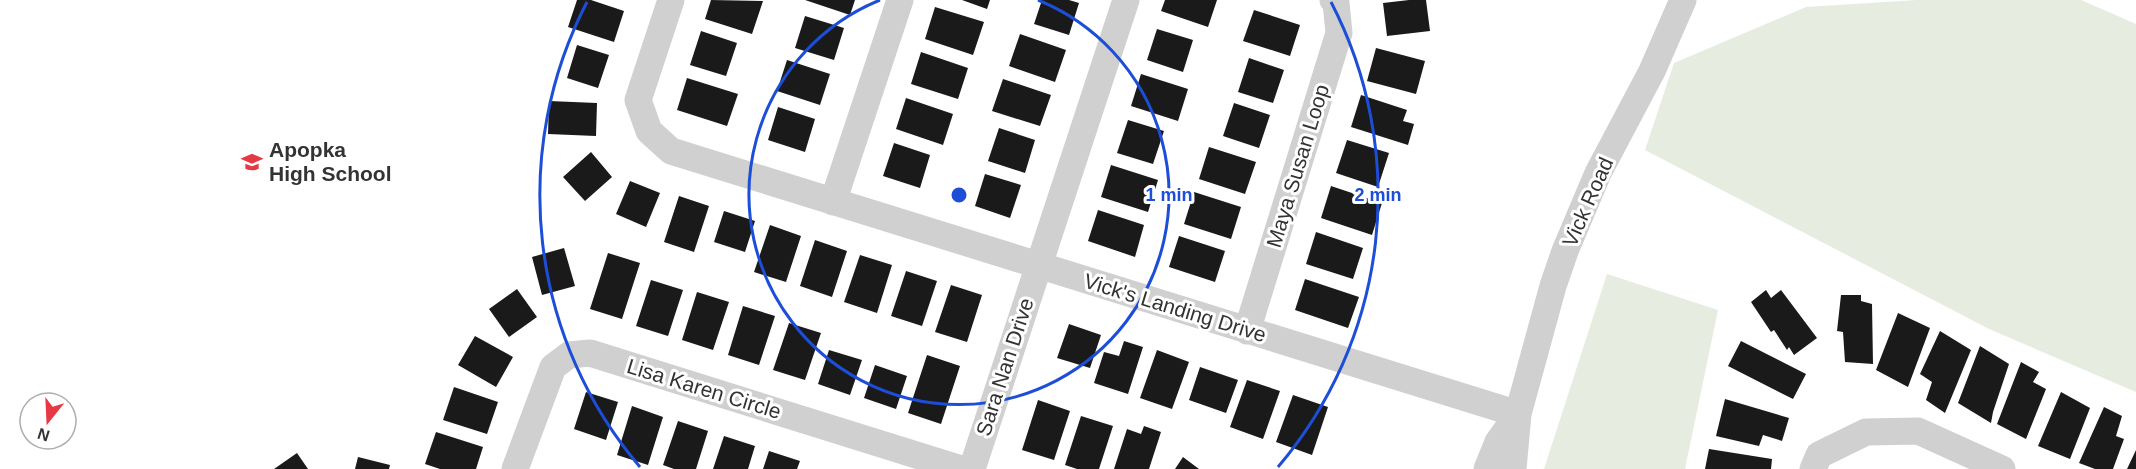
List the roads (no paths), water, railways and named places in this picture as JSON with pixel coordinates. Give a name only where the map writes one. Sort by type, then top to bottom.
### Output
[{"type":"street","name":"Vick's Landing Drive","points":[[671,0],[638,100],[649,131],[671,151],[1518,414]]},
{"type":"street","points":[[833,202],[900,0]]},
{"type":"street","points":[[1038,266],[1126,0]]},
{"type":"street","name":"Maya Susan Loop","points":[[1247,331],[1339,33],[1336,3],[1333,0]]},
{"type":"street","name":"Vick Road","points":[[1513,469],[1518,414],[1553,286],[1576,222],[1598,173],[1652,71],[1683,0]]},
{"type":"street","name":"Sara Nan Drive","points":[[972,469],[1038,266]]},
{"type":"street","name":"Lisa Karen Circle","points":[[515,469],[553,367],[569,355],[590,353],[961,469]]},
{"type":"street","name":"Vick Road","points":[[1487,469],[1498,442],[1518,414]]},
{"type":"street","points":[[1813,469],[1819,455],[1866,432],[1918,431],[2002,469]]},
{"type":"place","name":"Apopka High School","points":[[252,162]]}]
